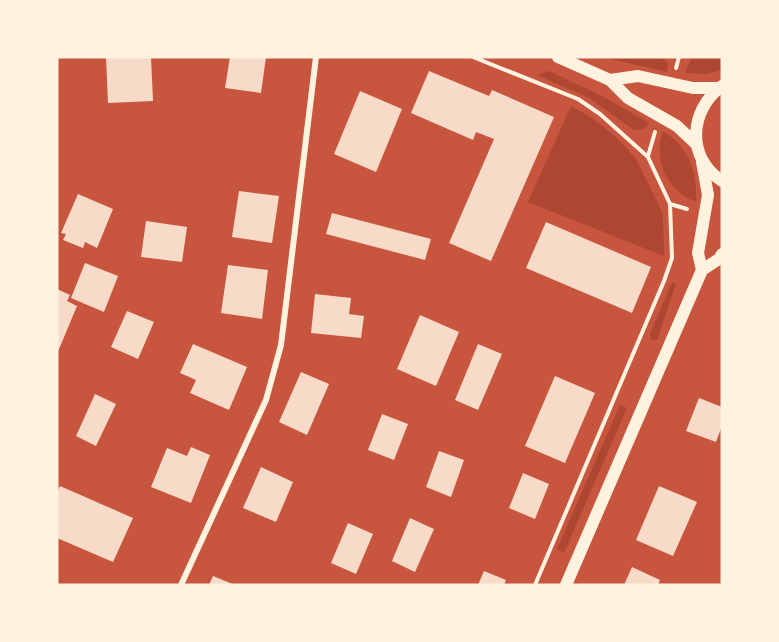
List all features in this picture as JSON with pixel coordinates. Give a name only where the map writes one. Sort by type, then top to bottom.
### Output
[{"type":"main road","points":[[558,57],[610,80],[628,98],[677,126],[696,144]]},
{"type":"main road","points":[[610,80],[638,76],[693,88],[721,87]]},
{"type":"main road","points":[[702,270],[698,253],[708,195],[702,161],[696,144],[695,126],[700,109],[711,93],[721,87]]},
{"type":"main road","points":[[702,161],[713,175],[722,181]]},
{"type":"main road","points":[[566,585],[702,270],[719,259],[722,254]]},
{"type":"street","points":[[181,585],[266,400],[281,345],[316,57]]},
{"type":"path","points":[[473,57],[578,99],[600,114],[648,157],[661,179],[670,204],[672,258],[636,349],[535,585]]},
{"type":"shaded area","points":[[602,57],[662,57],[668,63],[667,72]]},
{"type":"shaded area","points":[[692,57],[722,57],[722,70],[706,74],[685,73]]},
{"type":"shaded area","points":[[549,71],[604,97],[649,123],[644,129],[634,130],[589,98],[537,75]]},
{"type":"shaded area","points":[[571,106],[592,118],[617,138],[636,159],[663,214],[664,256],[528,202]]},
{"type":"shaded area","points":[[663,131],[680,145],[690,161],[695,180],[696,202],[677,190],[665,173],[660,153]]},
{"type":"shaded area","points":[[672,282],[676,284],[657,340],[651,340],[650,334]]},
{"type":"shaded area","points":[[620,405],[627,408],[564,553],[557,549]]},
{"type":"building","points":[[106,57],[151,57],[153,101],[108,103]]},
{"type":"building","points":[[230,57],[266,57],[261,93],[225,88]]},
{"type":"building","points":[[429,71],[489,96],[492,90],[554,117],[491,261],[449,243],[494,139],[476,132],[473,140],[411,113]]},
{"type":"building","points":[[360,91],[402,109],[376,172],[334,154]]},
{"type":"building","points":[[239,191],[279,196],[272,243],[232,237]]},
{"type":"building","points":[[78,194],[113,209],[97,248],[85,242],[83,248],[63,240],[66,234],[61,233]]},
{"type":"building","points":[[332,213],[431,239],[425,260],[326,234]]},
{"type":"building","points":[[146,221],[187,227],[182,262],[141,257]]},
{"type":"building","points":[[546,222],[651,267],[632,313],[526,268]]},
{"type":"building","points":[[85,263],[118,276],[104,312],[71,298]]},
{"type":"building","points":[[228,265],[268,270],[262,319],[221,313]]},
{"type":"building","points":[[57,289],[70,295],[67,301],[77,306],[57,354]]},
{"type":"building","points":[[315,294],[351,298],[349,314],[364,316],[361,338],[311,333]]},
{"type":"building","points":[[127,311],[154,322],[138,359],[111,347]]},
{"type":"building","points":[[420,315],[459,332],[436,386],[397,369]]},
{"type":"building","points":[[193,344],[247,367],[229,410],[190,393],[196,380],[180,373]]},
{"type":"building","points":[[478,344],[502,354],[478,410],[455,400]]},
{"type":"building","points":[[301,372],[329,384],[307,435],[279,422]]},
{"type":"building","points":[[555,376],[595,393],[565,463],[525,446]]},
{"type":"building","points":[[95,394],[116,404],[96,446],[76,436]]},
{"type":"building","points":[[699,398],[722,407],[722,426],[716,442],[686,431]]},
{"type":"building","points":[[382,414],[408,424],[394,460],[368,450]]},
{"type":"building","points":[[191,447],[210,455],[191,503],[151,487],[167,448],[187,456]]},
{"type":"building","points":[[439,451],[464,460],[451,497],[426,487]]},
{"type":"building","points":[[261,467],[293,482],[276,522],[243,508]]},
{"type":"building","points":[[523,473],[549,484],[535,519],[509,508]]},
{"type":"building","points":[[60,486],[133,518],[113,562],[57,538],[57,493]]},
{"type":"building","points":[[659,486],[697,502],[673,556],[636,540]]},
{"type":"building","points":[[410,518],[434,529],[415,572],[392,561]]},
{"type":"building","points":[[348,523],[373,534],[356,574],[331,563]]},
{"type":"building","points":[[632,567],[660,580],[658,585],[624,585]]},
{"type":"building","points":[[484,571],[506,580],[504,585],[478,585]]},
{"type":"building","points":[[213,576],[235,585],[209,585]]}]
